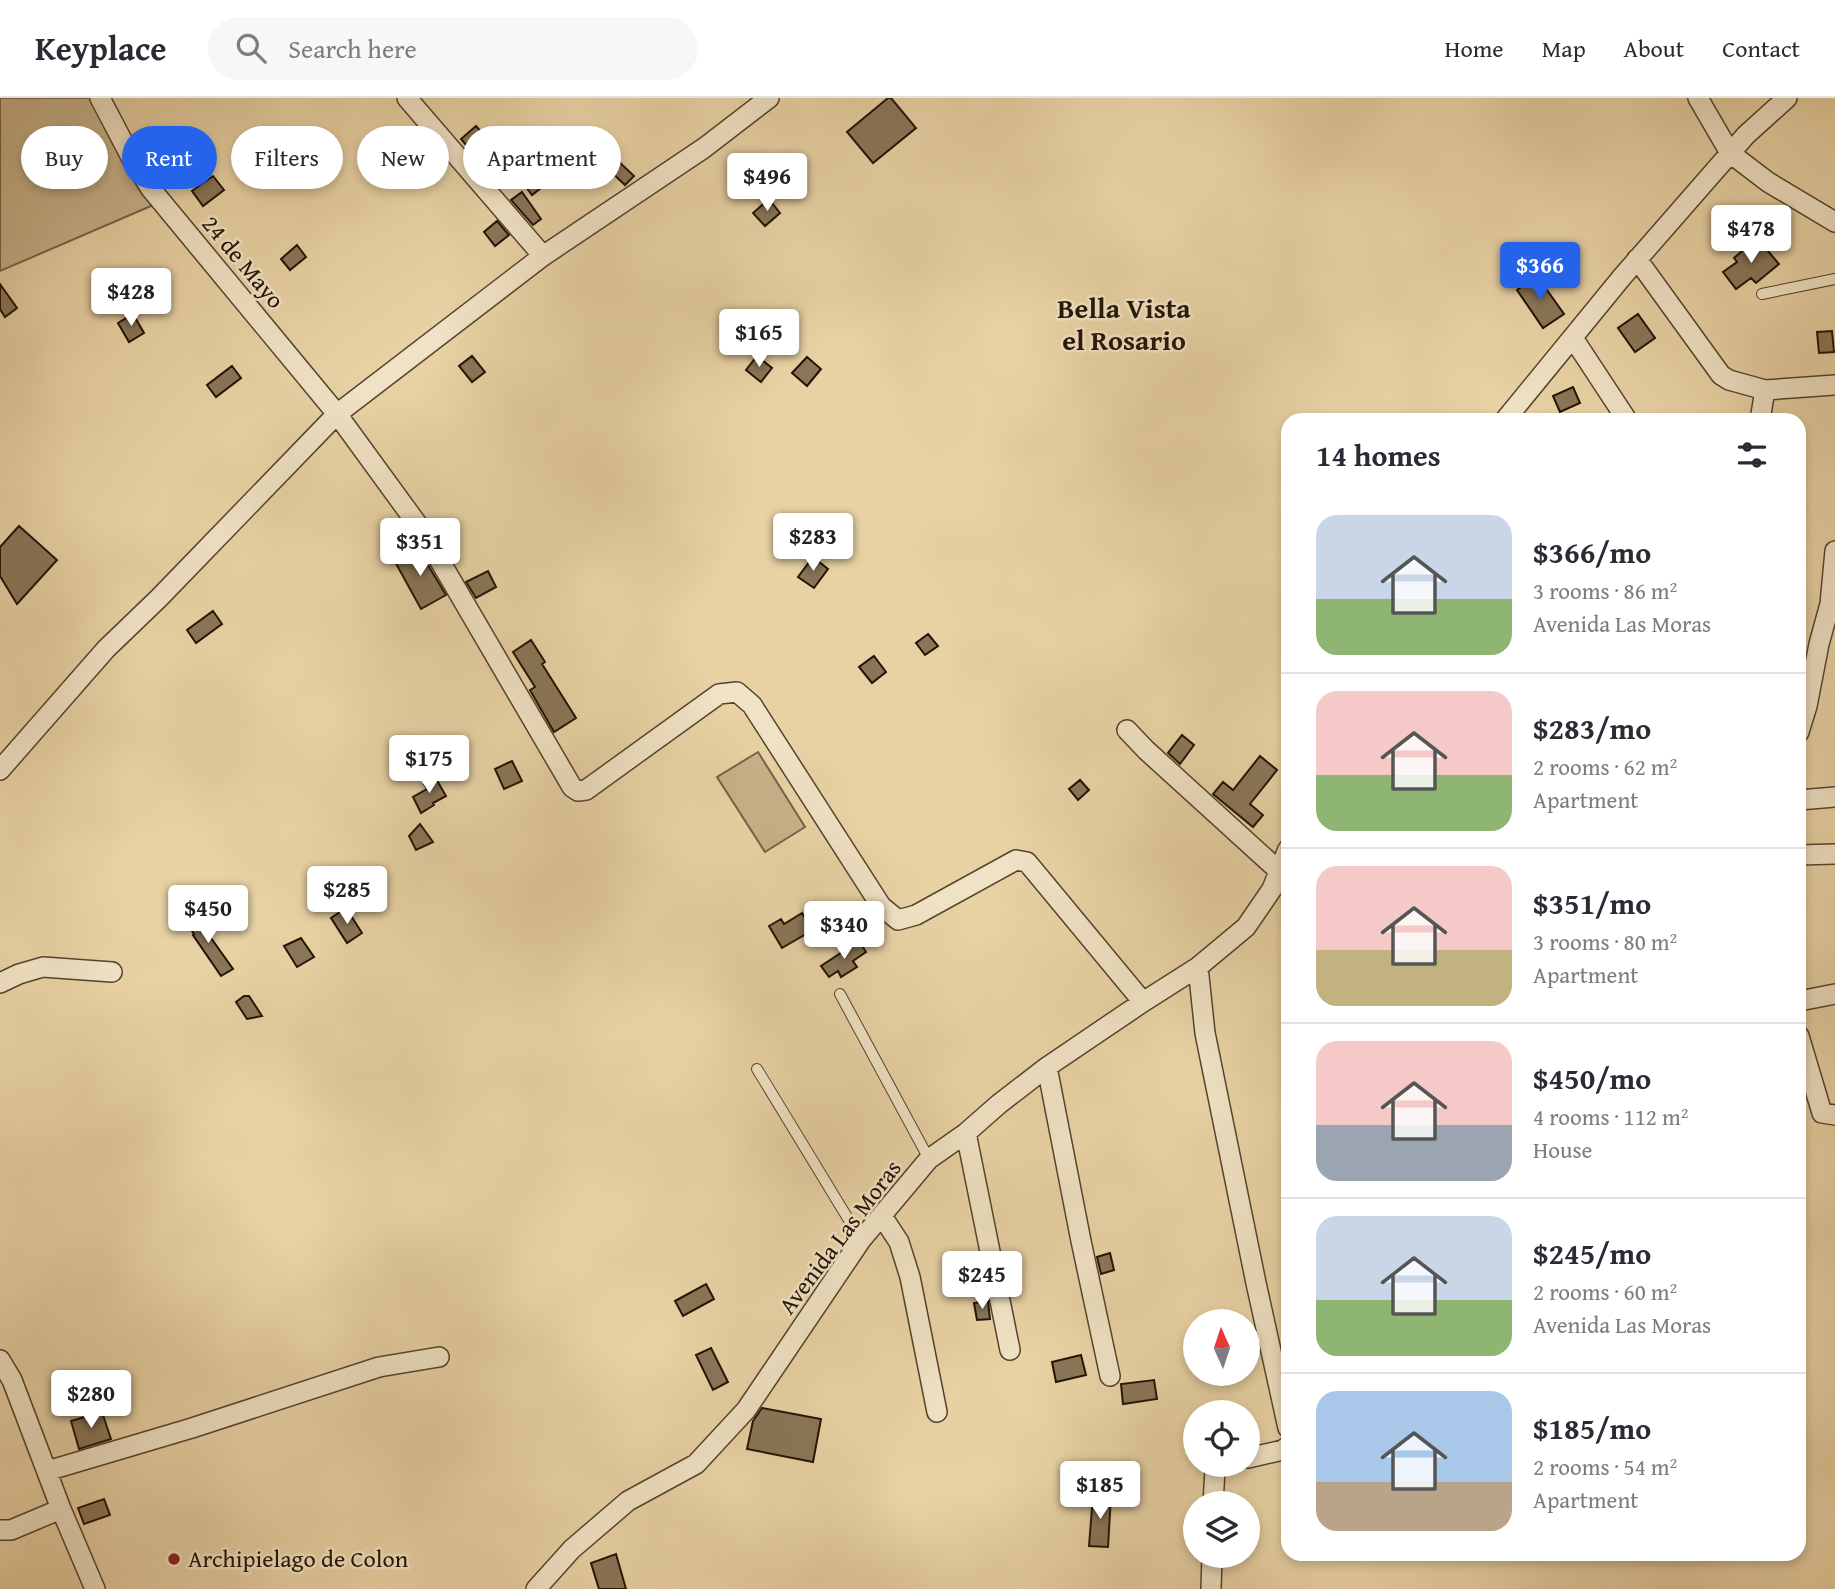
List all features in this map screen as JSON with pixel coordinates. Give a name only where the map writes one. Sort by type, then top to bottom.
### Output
[{"type":"street","name":"24 de Mayo","points":[[100,98],[151,189],[337,414],[424,532],[572,787],[578,791],[586,790],[719,694],[737,692],[752,705],[881,906],[898,920],[916,915],[1016,860],[1027,862],[1143,1002]]},
{"type":"street","points":[[407,98],[543,256]]},
{"type":"street","points":[[0,771],[106,649],[337,414],[543,256],[704,148],[769,98]]},
{"type":"street","points":[[1698,98],[1730,153],[1768,182],[1835,222]]},
{"type":"street","points":[[1510,413],[1637,259],[1730,153],[1787,98]]},
{"type":"street","points":[[1637,259],[1721,376],[1765,390],[1835,386]]},
{"type":"street","points":[[1573,338],[1622,413]]},
{"type":"street","points":[[1761,413],[1765,390]]},
{"type":"street","points":[[1806,709],[1819,644],[1833,604],[1835,551]]},
{"type":"street","points":[[1127,730],[1280,882]]},
{"type":"street","points":[[1806,799],[1835,797]]},
{"type":"street","points":[[1806,855],[1835,854]]},
{"type":"street","name":"Avenida Las Moras","points":[[536,1589],[572,1549],[628,1501],[696,1464],[746,1410],[862,1240],[929,1159],[966,1133],[1047,1067],[1198,967],[1246,927],[1280,882]]},
{"type":"street","points":[[0,984],[19,974],[43,967],[112,972]]},
{"type":"street","points":[[1198,967],[1205,1033],[1281,1396]]},
{"type":"street","points":[[1806,1000],[1835,994]]},
{"type":"street","points":[[1806,1059],[1822,1113],[1835,1115]]},
{"type":"street","points":[[1047,1067],[1110,1376]]},
{"type":"street","points":[[966,1133],[1010,1350]]},
{"type":"street","points":[[882,1216],[900,1242],[910,1277],[937,1412]]},
{"type":"street","points":[[47,1471],[192,1428],[379,1367],[439,1357]]},
{"type":"street","points":[[0,1360],[12,1380],[61,1509],[96,1589]]},
{"type":"street","points":[[1260,1455],[1281,1450]]},
{"type":"street","points":[[0,1530],[11,1530],[61,1509]]},
{"type":"street","points":[[1211,1589],[1212,1568]]},
{"type":"lane","points":[[1762,294],[1835,279]]},
{"type":"lane","points":[[840,994],[929,1159]]},
{"type":"lane","points":[[757,1069],[862,1240]]},
{"type":"shaded area","points":[[0,98],[99,98],[122,139],[122,189],[150,189],[158,203],[0,271]]},
{"type":"shaded area","points":[[758,752],[805,827],[765,852],[717,777]]},
{"type":"building","points":[[891,98],[916,128],[873,163],[847,132]]},
{"type":"building","points":[[621,164],[634,176],[625,185],[621,181]]},
{"type":"building","points":[[217,181],[224,190],[203,206],[192,191],[217,189]]},
{"type":"building","points":[[528,189],[540,189],[532,195]]},
{"type":"building","points":[[522,192],[541,219],[533,225],[511,200]]},
{"type":"building","points":[[769,199],[780,213],[765,226],[753,213]]},
{"type":"building","points":[[497,221],[509,235],[495,246],[484,232]]},
{"type":"building","points":[[1757,238],[1779,264],[1756,283],[1751,278],[1736,289],[1723,272],[1737,262],[1734,258]]},
{"type":"building","points":[[297,245],[306,257],[290,270],[281,259]]},
{"type":"building","points":[[1537,276],[1564,314],[1543,328],[1517,290]]},
{"type":"building","points":[[0,284],[17,308],[5,317],[0,309]]},
{"type":"building","points":[[133,314],[144,333],[129,342],[118,323]]},
{"type":"building","points":[[1638,314],[1655,338],[1635,352],[1618,328]]},
{"type":"building","points":[[1832,331],[1834,352],[1819,353],[1817,332]]},
{"type":"building","points":[[472,356],[485,372],[472,382],[459,366]]},
{"type":"building","points":[[757,356],[772,368],[761,382],[746,370]]},
{"type":"building","points":[[807,357],[821,369],[807,386],[792,373]]},
{"type":"building","points":[[232,366],[241,378],[216,397],[207,385]]},
{"type":"building","points":[[1573,387],[1580,403],[1560,412],[1553,396]]},
{"type":"building","points":[[19,526],[57,560],[17,604],[0,576],[0,547]]},
{"type":"building","points":[[417,547],[446,595],[421,609],[394,560]]},
{"type":"building","points":[[813,557],[828,569],[814,588],[798,577]]},
{"type":"building","points":[[488,571],[496,587],[476,598],[466,582]]},
{"type":"building","points":[[213,611],[222,624],[196,643],[187,630]]},
{"type":"building","points":[[928,634],[938,646],[925,655],[916,643]]},
{"type":"building","points":[[531,640],[545,662],[542,664],[576,718],[554,732],[530,690],[535,687],[513,652]]},
{"type":"building","points":[[874,656],[886,672],[872,683],[859,667]]},
{"type":"building","points":[[1182,735],[1194,745],[1180,764],[1168,753]]},
{"type":"building","points":[[1260,756],[1277,770],[1250,804],[1263,815],[1253,827],[1213,794],[1223,782],[1233,790]]},
{"type":"building","points":[[512,761],[522,781],[504,789],[495,769]]},
{"type":"building","points":[[435,777],[446,796],[421,813],[413,797],[427,789],[424,784]]},
{"type":"building","points":[[1080,780],[1089,790],[1078,800],[1069,789]]},
{"type":"building","points":[[420,824],[433,842],[416,850],[409,836]]},
{"type":"building","points":[[346,908],[362,933],[347,943],[331,918]]},
{"type":"building","points":[[197,913],[233,969],[221,976],[185,920]]},
{"type":"building","points":[[802,913],[813,930],[782,948],[769,926],[781,919],[784,924]]},
{"type":"building","points":[[301,938],[314,957],[297,967],[284,946]]},
{"type":"building","points":[[859,941],[866,952],[853,961],[857,967],[841,977],[838,971],[829,977],[821,966]]},
{"type":"building","points":[[249,996],[262,1016],[247,1019],[236,1002]]},
{"type":"building","points":[[1110,1253],[1114,1270],[1101,1274],[1097,1257]]},
{"type":"building","points":[[706,1284],[714,1299],[683,1316],[675,1301]]},
{"type":"building","points":[[988,1301],[990,1319],[977,1320],[974,1303]]},
{"type":"building","points":[[711,1348],[728,1382],[713,1390],[696,1355]]},
{"type":"building","points":[[1081,1355],[1086,1375],[1056,1382],[1052,1362]]},
{"type":"building","points":[[1154,1380],[1157,1399],[1123,1404],[1121,1384]]},
{"type":"building","points":[[762,1408],[821,1419],[813,1462],[747,1449],[753,1421]]},
{"type":"building","points":[[102,1412],[111,1439],[79,1449],[71,1421]]},
{"type":"building","points":[[1093,1495],[1111,1496],[1108,1547],[1089,1546]]},
{"type":"building","points":[[104,1499],[110,1515],[84,1524],[78,1508]]},
{"type":"building","points":[[616,1554],[626,1589],[599,1589],[591,1563]]},
{"type":"place","name":"Archipielago de Colon","points":[[174,1559]]},
{"type":"district","name":"Bella Vista el Rosario","points":[[1124,324]]}]
